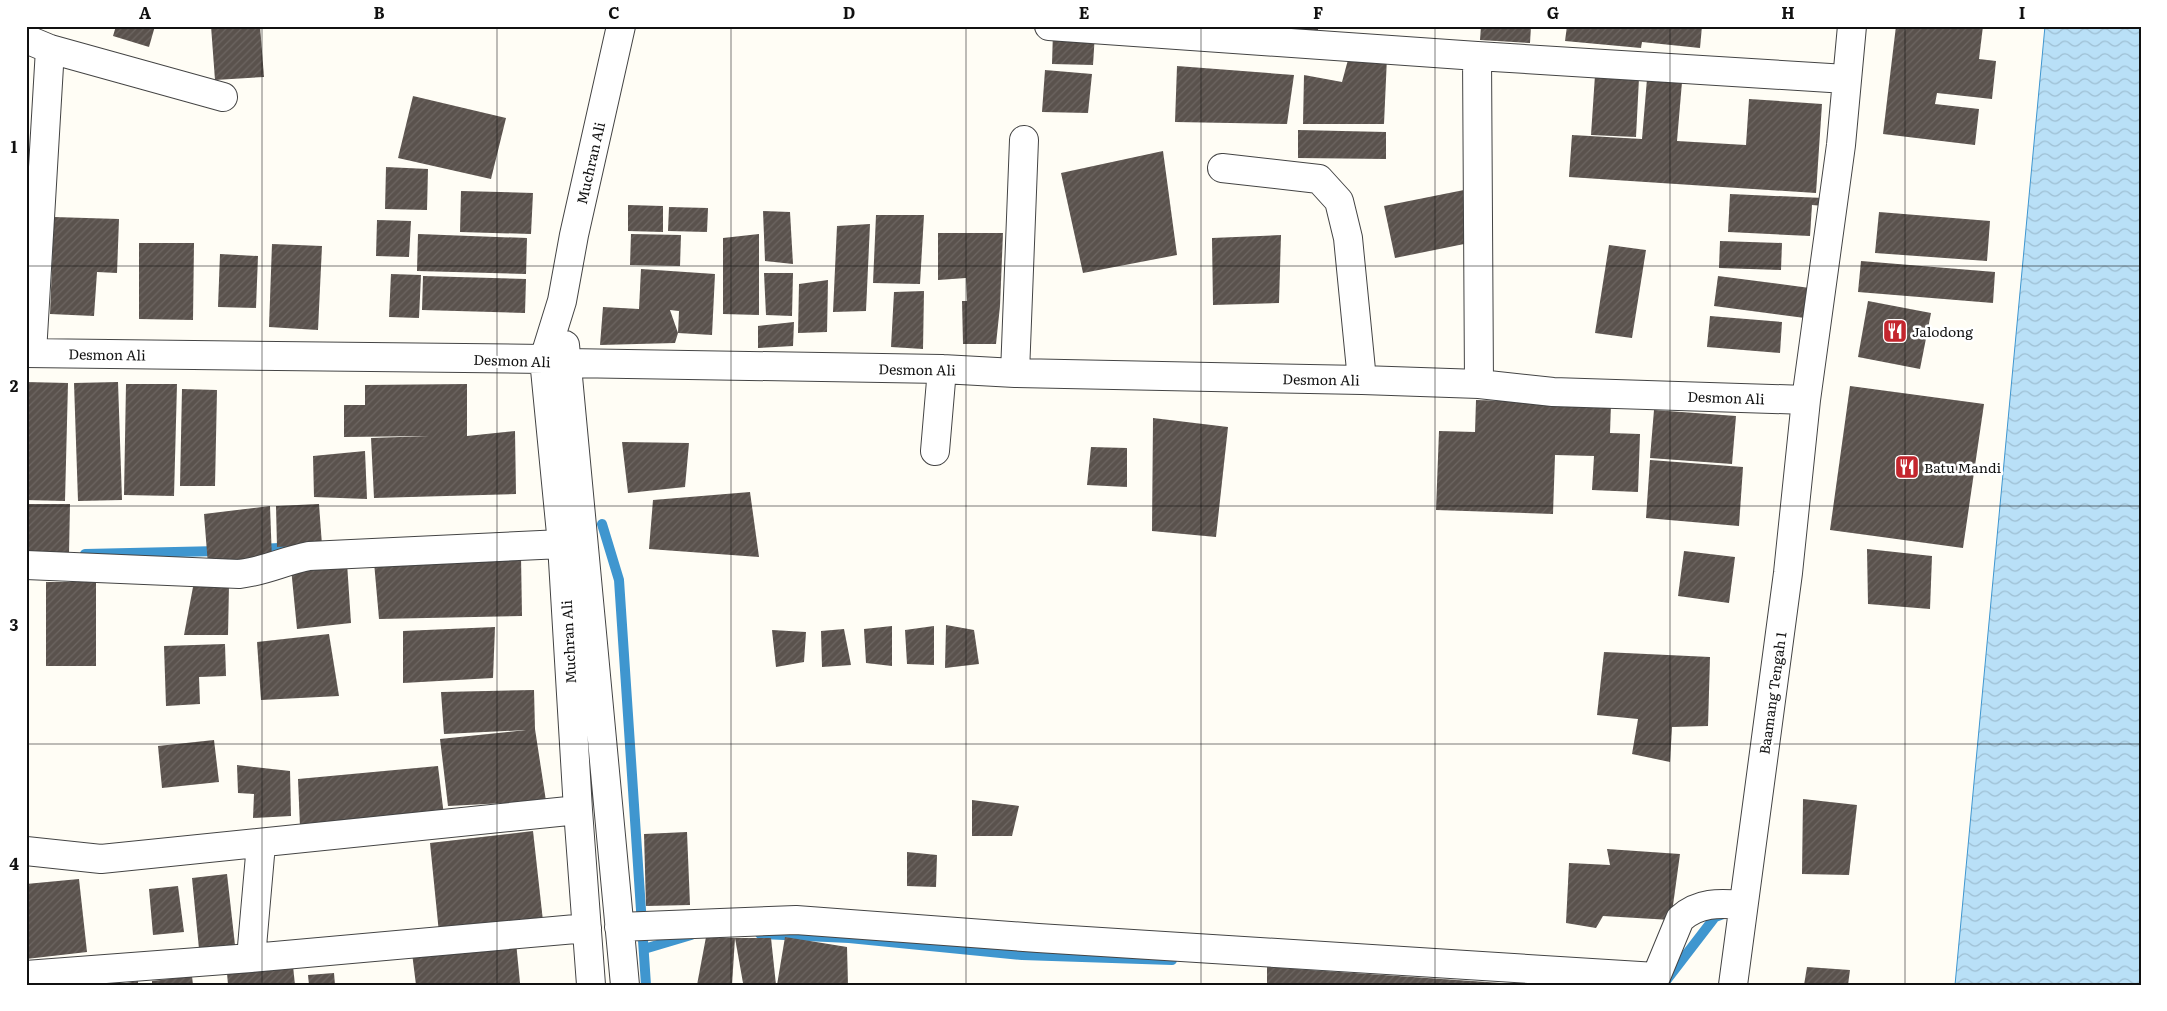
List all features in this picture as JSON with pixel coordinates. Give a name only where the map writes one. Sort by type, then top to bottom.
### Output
[{"type":"street","name":"Muchran Ali","points":[[591,985],[562,544],[556,361],[562,301],[574,235],[621,26]]},
{"type":"street","points":[[1049,26],[1846,79]]},
{"type":"street","name":"Baamang Tengah 1","points":[[1733,985],[1742,905],[1788,573],[1806,400],[1841,145],[1852,26]]},
{"type":"street","points":[[29,353],[38,44],[223,97]]},
{"type":"street","points":[[1478,56],[1479,384]]},
{"type":"street","points":[[1015,373],[1024,140]]},
{"type":"street","points":[[1222,168],[1320,179],[1339,201],[1348,238],[1362,380]]},
{"type":"street","name":"Desmon Ali","points":[[29,353],[556,361],[1362,380],[1479,384],[1553,392],[1806,400]]},
{"type":"street","name":"Muchran Ali","points":[[556,361],[635,926],[624,985]]},
{"type":"street","points":[[935,451],[942,369]]},
{"type":"street","points":[[26,565],[240,574],[259,572],[291,559],[308,556],[562,544]]},
{"type":"street","points":[[26,851],[102,859],[578,810]]},
{"type":"street","points":[[251,958],[261,844]]},
{"type":"street","points":[[635,926],[796,920],[1038,938],[1656,978],[1680,919],[1688,912],[1709,904],[1742,905]]},
{"type":"street","points":[[26,975],[251,958],[587,928]]},
{"type":"water","points":[[2045,26],[2141,26],[2141,985],[1955,985]]},
{"type":"building","points":[[116,26],[155,26],[149,47],[113,36]]},
{"type":"building","points":[[211,26],[260,26],[264,77],[215,80]]},
{"type":"building","points":[[1261,26],[1318,26],[1318,34],[1261,32]]},
{"type":"building","points":[[1481,26],[1531,26],[1530,43],[1480,40]]},
{"type":"building","points":[[1567,26],[1702,26],[1700,48],[1642,42],[1641,48],[1565,41]]},
{"type":"building","points":[[1896,26],[1983,26],[1979,59],[1996,61],[1992,99],[1937,93],[1935,104],[1979,109],[1975,145],[1883,134]]},
{"type":"building","points":[[1053,31],[1095,33],[1093,65],[1052,64]]},
{"type":"building","points":[[1349,56],[1387,57],[1384,124],[1303,124],[1304,75],[1342,82]]},
{"type":"building","points":[[1177,66],[1294,75],[1287,124],[1175,122]]},
{"type":"building","points":[[1045,70],[1092,74],[1088,113],[1042,112]]},
{"type":"building","points":[[1595,75],[1639,78],[1636,137],[1591,135]]},
{"type":"building","points":[[1647,79],[1682,82],[1677,141],[1746,145],[1749,99],[1822,104],[1816,193],[1569,177],[1572,135],[1642,139]]},
{"type":"building","points":[[413,96],[506,118],[491,179],[398,158]]},
{"type":"building","points":[[1298,130],[1386,132],[1386,159],[1298,158]]},
{"type":"building","points":[[1163,151],[1177,255],[1083,273],[1061,173]]},
{"type":"building","points":[[386,167],[428,169],[427,210],[385,209]]},
{"type":"building","points":[[1464,190],[1474,242],[1395,258],[1384,206]]},
{"type":"building","points":[[461,191],[533,193],[531,234],[460,232]]},
{"type":"building","points":[[1730,194],[1824,198],[1824,206],[1812,205],[1810,236],[1728,232]]},
{"type":"building","points":[[628,205],[663,206],[663,232],[628,231]]},
{"type":"building","points":[[669,207],[708,208],[707,232],[668,231]]},
{"type":"building","points":[[763,211],[790,212],[793,264],[765,261]]},
{"type":"building","points":[[1879,212],[1990,221],[1987,261],[1875,253]]},
{"type":"building","points":[[876,215],[924,215],[920,284],[873,283]]},
{"type":"building","points":[[54,217],[119,219],[117,273],[97,272],[94,316],[50,314]]},
{"type":"building","points":[[377,220],[411,221],[409,257],[376,256]]},
{"type":"building","points":[[870,224],[866,311],[833,312],[837,226]]},
{"type":"building","points":[[938,233],[1003,233],[1000,306],[996,344],[963,344],[962,301],[967,301],[966,278],[938,280]]},
{"type":"building","points":[[418,234],[527,238],[526,274],[417,271]]},
{"type":"building","points":[[631,234],[681,235],[680,266],[630,265]]},
{"type":"building","points":[[759,234],[759,315],[723,314],[723,238]]},
{"type":"building","points":[[1281,235],[1279,303],[1213,305],[1212,238]]},
{"type":"building","points":[[1720,241],[1782,243],[1781,270],[1719,268]]},
{"type":"building","points":[[139,243],[194,243],[193,320],[139,319]]},
{"type":"building","points":[[272,244],[322,246],[318,330],[269,327]]},
{"type":"building","points":[[1609,245],[1646,250],[1632,338],[1595,333]]},
{"type":"building","points":[[220,254],[258,256],[256,308],[218,307]]},
{"type":"building","points":[[1861,261],[1995,272],[1993,303],[1858,292]]},
{"type":"building","points":[[641,269],[715,274],[712,335],[678,333],[675,343],[600,345],[603,307],[639,309]],"holes":[[[670,310],[679,311],[678,333]]]},
{"type":"building","points":[[764,273],[793,273],[792,316],[766,315]]},
{"type":"building","points":[[391,274],[421,275],[419,318],[389,317]]},
{"type":"building","points":[[423,276],[526,279],[525,313],[422,310]]},
{"type":"building","points":[[1718,276],[1810,288],[1805,318],[1714,306]]},
{"type":"building","points":[[828,280],[827,332],[798,333],[799,284]]},
{"type":"building","points":[[924,291],[923,349],[891,347],[894,292]]},
{"type":"building","name":"Jalodong","points":[[1868,301],[1931,313],[1920,369],[1858,357]]},
{"type":"building","points":[[1710,316],[1782,322],[1780,353],[1707,347]]},
{"type":"building","points":[[794,322],[793,346],[758,348],[758,326]]},
{"type":"building","points":[[26,382],[68,383],[65,501],[26,500]]},
{"type":"building","points":[[118,382],[122,500],[78,501],[74,383]]},
{"type":"building","points":[[126,384],[177,384],[174,496],[124,495]]},
{"type":"building","points":[[467,384],[467,436],[515,431],[516,494],[374,498],[371,438],[429,436],[344,437],[344,405],[365,405],[365,385]]},
{"type":"building","name":"Batu Mandi","points":[[1850,386],[1984,404],[1963,548],[1830,530]]},
{"type":"building","points":[[182,389],[217,390],[215,486],[180,486]]},
{"type":"building","points":[[1476,400],[1611,404],[1610,433],[1640,434],[1638,492],[1592,490],[1594,456],[1555,455],[1553,514],[1436,510],[1439,431],[1475,432]]},
{"type":"building","points":[[1654,410],[1736,416],[1732,464],[1650,458]]},
{"type":"building","points":[[1153,418],[1228,427],[1216,537],[1152,531]]},
{"type":"building","points":[[622,442],[689,443],[685,487],[628,493]]},
{"type":"building","points":[[1091,447],[1127,448],[1127,487],[1087,485]]},
{"type":"building","points":[[365,451],[367,499],[314,497],[313,456]]},
{"type":"building","points":[[1650,460],[1743,467],[1739,526],[1646,518]]},
{"type":"building","points":[[750,492],[759,557],[649,549],[653,500]]},
{"type":"building","points":[[26,504],[70,504],[69,554],[26,553]]},
{"type":"building","points":[[319,504],[322,545],[277,547],[276,506]]},
{"type":"building","points":[[270,506],[272,560],[208,565],[204,514]]},
{"type":"building","points":[[1867,549],[1932,556],[1930,609],[1868,604]]},
{"type":"building","points":[[1684,551],[1735,557],[1729,603],[1678,596]]},
{"type":"building","points":[[521,556],[522,616],[379,619],[374,562]]},
{"type":"building","points":[[347,563],[351,623],[297,629],[291,568]]},
{"type":"building","points":[[46,582],[96,582],[96,666],[46,666]]},
{"type":"building","points":[[229,585],[228,635],[184,635],[193,587]]},
{"type":"building","points":[[946,625],[974,630],[979,664],[945,668]]},
{"type":"building","points":[[892,626],[892,666],[866,663],[864,629]]},
{"type":"building","points":[[934,626],[934,665],[907,664],[905,630]]},
{"type":"building","points":[[495,627],[493,678],[403,683],[403,631]]},
{"type":"building","points":[[844,629],[851,665],[822,667],[821,631]]},
{"type":"building","points":[[772,630],[806,632],[804,662],[776,667]]},
{"type":"building","points":[[329,634],[339,696],[261,700],[257,642]]},
{"type":"building","points":[[225,644],[226,676],[199,677],[200,704],[166,706],[164,646]]},
{"type":"building","points":[[1604,652],[1710,657],[1708,726],[1672,727],[1670,762],[1632,754],[1638,719],[1597,715]]},
{"type":"building","points":[[534,690],[535,729],[546,801],[448,806],[440,739],[526,730],[444,734],[441,692]]},
{"type":"building","points":[[214,740],[219,782],[162,788],[158,746]]},
{"type":"building","points":[[237,765],[290,771],[291,816],[253,818],[254,794],[238,793]]},
{"type":"building","points":[[438,766],[444,816],[300,827],[298,779]]},
{"type":"building","points":[[1803,799],[1857,805],[1849,875],[1802,874]]},
{"type":"building","points":[[972,800],[1019,806],[1012,836],[972,836]]},
{"type":"building","points":[[533,831],[543,921],[439,933],[430,843]]},
{"type":"building","points":[[687,832],[690,905],[646,906],[644,834]]},
{"type":"building","points":[[1607,849],[1680,854],[1671,920],[1603,916],[1596,928],[1566,923],[1569,863],[1610,865]]},
{"type":"building","points":[[907,852],[937,855],[936,887],[907,886]]},
{"type":"building","points":[[227,874],[235,945],[199,949],[192,878]]},
{"type":"building","points":[[79,879],[87,952],[26,959],[26,884]]},
{"type":"building","points":[[178,886],[184,932],[153,935],[149,889]]},
{"type":"building","points":[[706,937],[735,938],[732,985],[697,985]]},
{"type":"building","points":[[785,937],[847,947],[848,985],[777,985]]},
{"type":"building","points":[[735,938],[771,938],[776,985],[743,983]]},
{"type":"building","points":[[516,942],[520,983],[416,985],[412,953]]},
{"type":"building","points":[[293,966],[295,985],[228,985],[227,973]]},
{"type":"building","points":[[1267,967],[1501,983],[1501,985],[1267,985]]},
{"type":"building","points":[[1807,967],[1850,970],[1848,985],[1804,985]]},
{"type":"building","points":[[334,973],[335,985],[309,985],[308,975]]},
{"type":"building","points":[[192,976],[193,985],[152,985],[152,981]]},
{"type":"building","points":[[138,981],[138,985],[120,985],[120,984]]},
{"type":"waterway","points":[[602,524],[619,580],[646,985]]},
{"type":"waterway","points":[[260,549],[298,547]]},
{"type":"waterway","points":[[85,554],[220,551]]},
{"type":"waterway","points":[[1665,982],[1715,917],[1726,913]]},
{"type":"waterway","points":[[760,934],[849,938],[1022,955],[1172,960]]},
{"type":"waterway","points":[[644,949],[691,935]]},
{"type":"place","name":"Jalodong","points":[[1895,331]]},
{"type":"place","name":"Batu Mandi","points":[[1907,467]]}]
